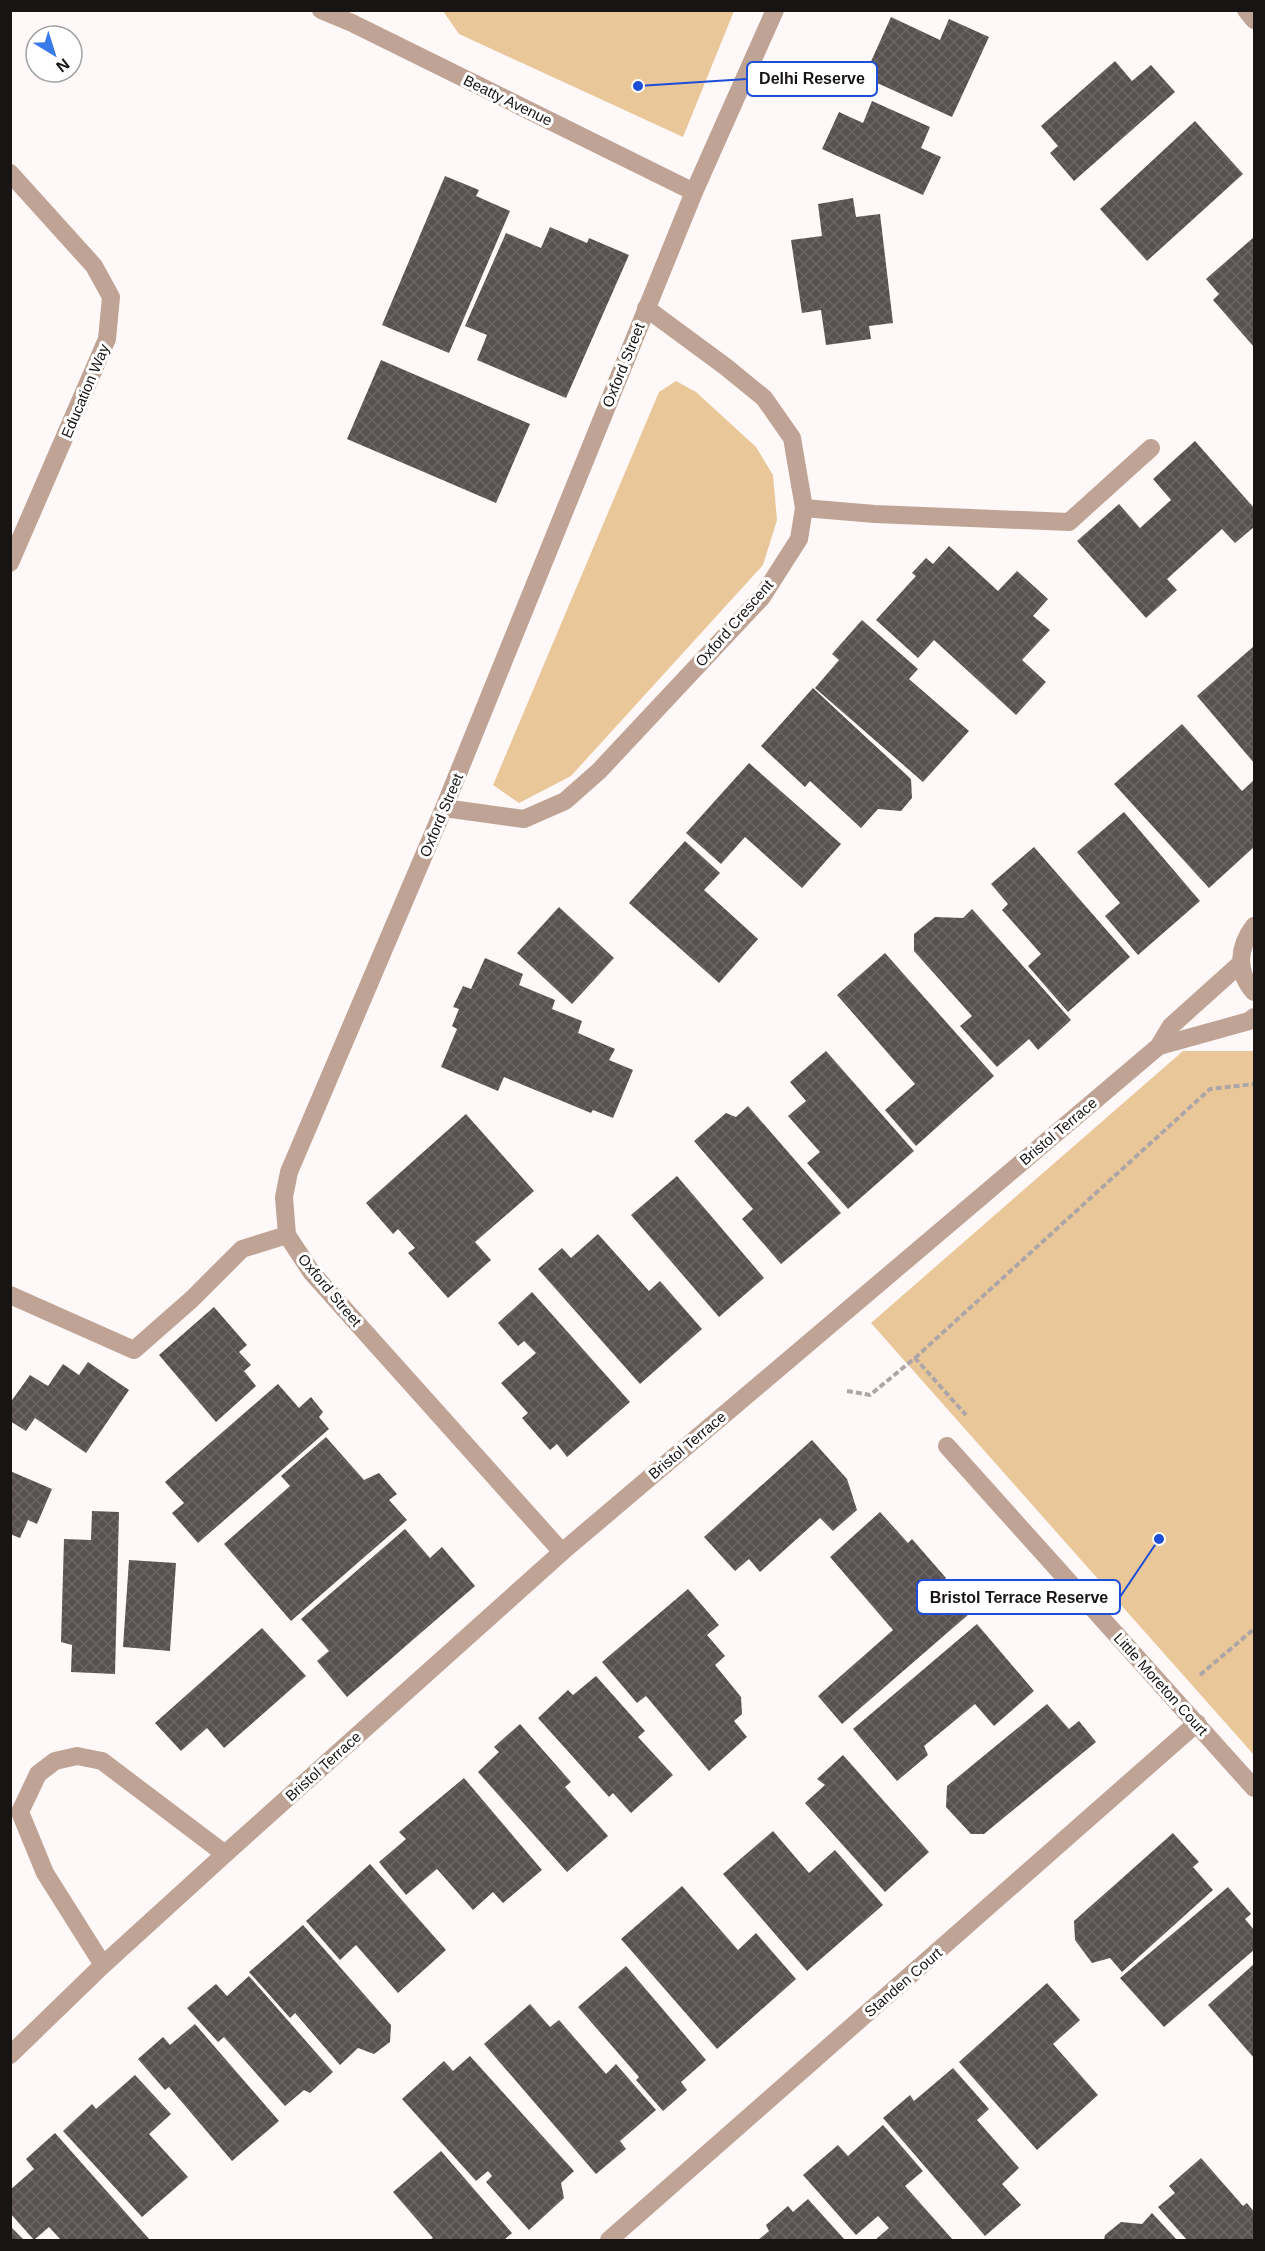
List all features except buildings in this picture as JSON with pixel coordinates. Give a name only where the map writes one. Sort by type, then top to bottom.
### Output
[{"type":"street","name":"Beatty Avenue","points":[[321,10],[355,17],[694,192]]},
{"type":"street","name":"Oxford Street","points":[[562,1552],[312,1273],[287,1235],[284,1197],[289,1172],[444,808],[646,308],[694,192],[775,10]]},
{"type":"street","points":[[1246,10],[1254,20]]},
{"type":"street","name":"Education Way","points":[[10,172],[94,266],[111,297],[107,339],[10,563]]},
{"type":"street","name":"Oxford Crescent","points":[[444,808],[524,819],[565,801],[598,771],[762,597],[800,539],[804,508],[792,438],[764,398],[646,308]]},
{"type":"street","points":[[804,508],[875,514],[1069,522],[1151,448]]},
{"type":"street","points":[[1254,926],[1244,943],[1240,964],[1247,984],[1254,992]]},
{"type":"street","name":"Bristol Terrace","points":[[10,2055],[103,1965],[562,1552],[1159,1046],[1171,1026],[1240,964]]},
{"type":"street","name":"Bristol Terrace","points":[[1159,1046],[1249,1021],[1254,1017]]},
{"type":"street","points":[[10,1295],[134,1350],[192,1299],[242,1249],[287,1235]]},
{"type":"street","name":"Little Moreton Court","points":[[947,1446],[1254,1788]]},
{"type":"street","name":"Standen Court","points":[[609,2241],[1197,1723]]},
{"type":"street","points":[[103,1965],[45,1873],[21,1812],[38,1774],[55,1761],[77,1756],[102,1761],[225,1854]]},
{"type":"path","points":[[847,1391],[870,1395],[915,1358],[1210,1089],[1254,1084]]},
{"type":"path","points":[[915,1358],[969,1418]]},
{"type":"path","points":[[1199,1676],[1254,1629]]},
{"type":"shaded area","points":[[443,11],[734,11],[683,137],[459,34]]},
{"type":"shaded area","points":[[676,381],[696,392],[756,447],[773,475],[777,520],[763,565],[571,776],[519,803],[493,785],[659,392]]},
{"type":"shaded area","points":[[1183,1051],[1254,1051],[1254,1755],[871,1323]]},
{"type":"place","name":"Delhi Reserve","points":[[638,86]]},
{"type":"place","name":"Bristol Terrace Reserve","points":[[1159,1539]]}]
